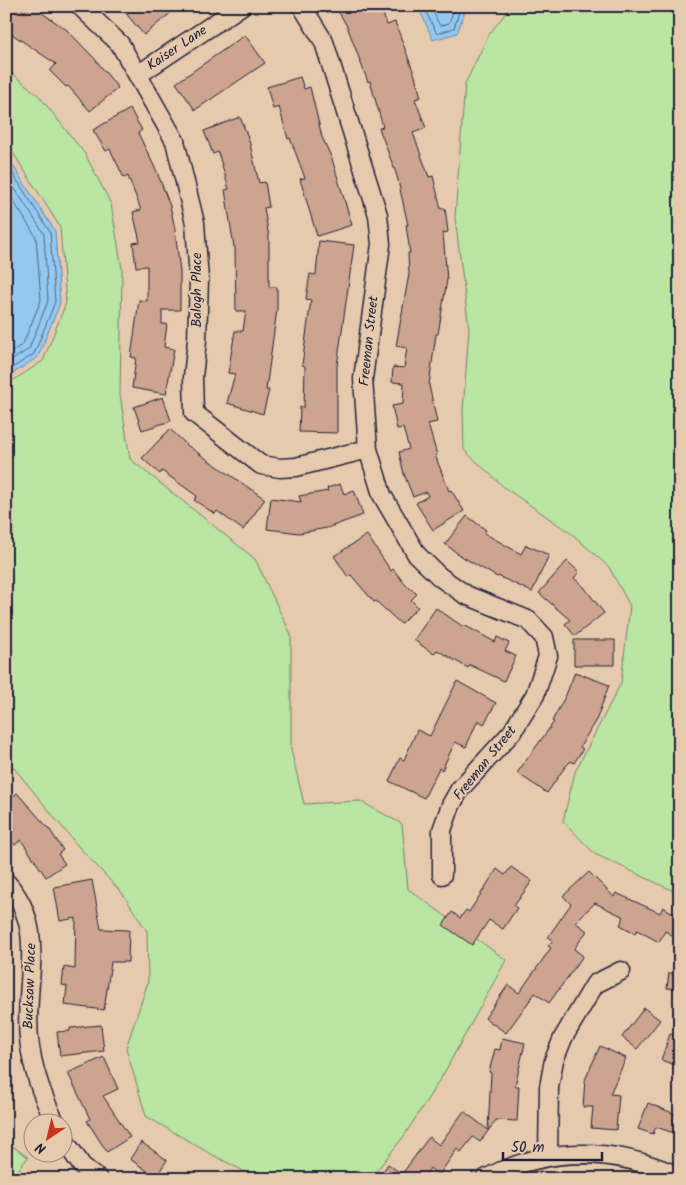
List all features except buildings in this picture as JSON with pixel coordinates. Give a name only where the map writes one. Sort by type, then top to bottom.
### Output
[{"type":"street","name":"Balogh Place","points":[[80,6],[120,44],[139,74],[175,141],[195,224],[199,280],[197,340],[193,377],[194,413],[261,465],[296,467],[368,449]]},
{"type":"street","name":"Kaiser Lane","points":[[139,74],[241,6]]},
{"type":"street","name":"Freeman Street","points":[[302,6],[324,42],[378,215],[381,244],[362,379],[368,449],[382,495],[417,555],[440,577],[466,595],[528,620],[544,637],[548,656],[543,676],[531,703],[512,732],[460,789],[451,805],[442,830],[442,875]]},
{"type":"street","name":"Bucksaw Place","points":[[6,882],[22,904],[30,923],[33,946],[28,1010],[29,1040],[33,1062],[51,1112]]},
{"type":"street","points":[[548,1156],[549,1087],[554,1060],[563,1038],[595,984],[621,971]]},
{"type":"street","points":[[72,1152],[82,1166],[98,1179]]},
{"type":"street","points":[[485,1179],[508,1167],[548,1156],[591,1153],[634,1160],[680,1177]]},
{"type":"green space","points":[[511,6],[680,6],[680,894],[595,854],[563,821],[575,772],[621,683],[630,606],[609,567],[572,534],[505,488],[464,450],[463,411],[469,329],[455,217],[465,84],[488,36]]},
{"type":"green space","points":[[6,68],[39,96],[85,154],[111,204],[122,269],[120,395],[130,459],[255,559],[291,635],[291,750],[304,804],[360,801],[402,824],[408,889],[506,960],[444,1073],[404,1136],[370,1179],[259,1179],[209,1153],[146,1116],[126,1048],[148,982],[147,931],[122,893],[77,845],[6,758],[6,385],[43,361],[66,303],[60,227],[14,154],[6,146]]},
{"type":"green space","points":[[6,1142],[22,1153],[22,1162],[24,1162],[12,1179],[6,1179]]},
{"type":"water","points":[[418,6],[467,6],[457,33],[433,40]]},
{"type":"water","points":[[6,155],[55,231],[60,303],[38,357],[6,378]]}]
